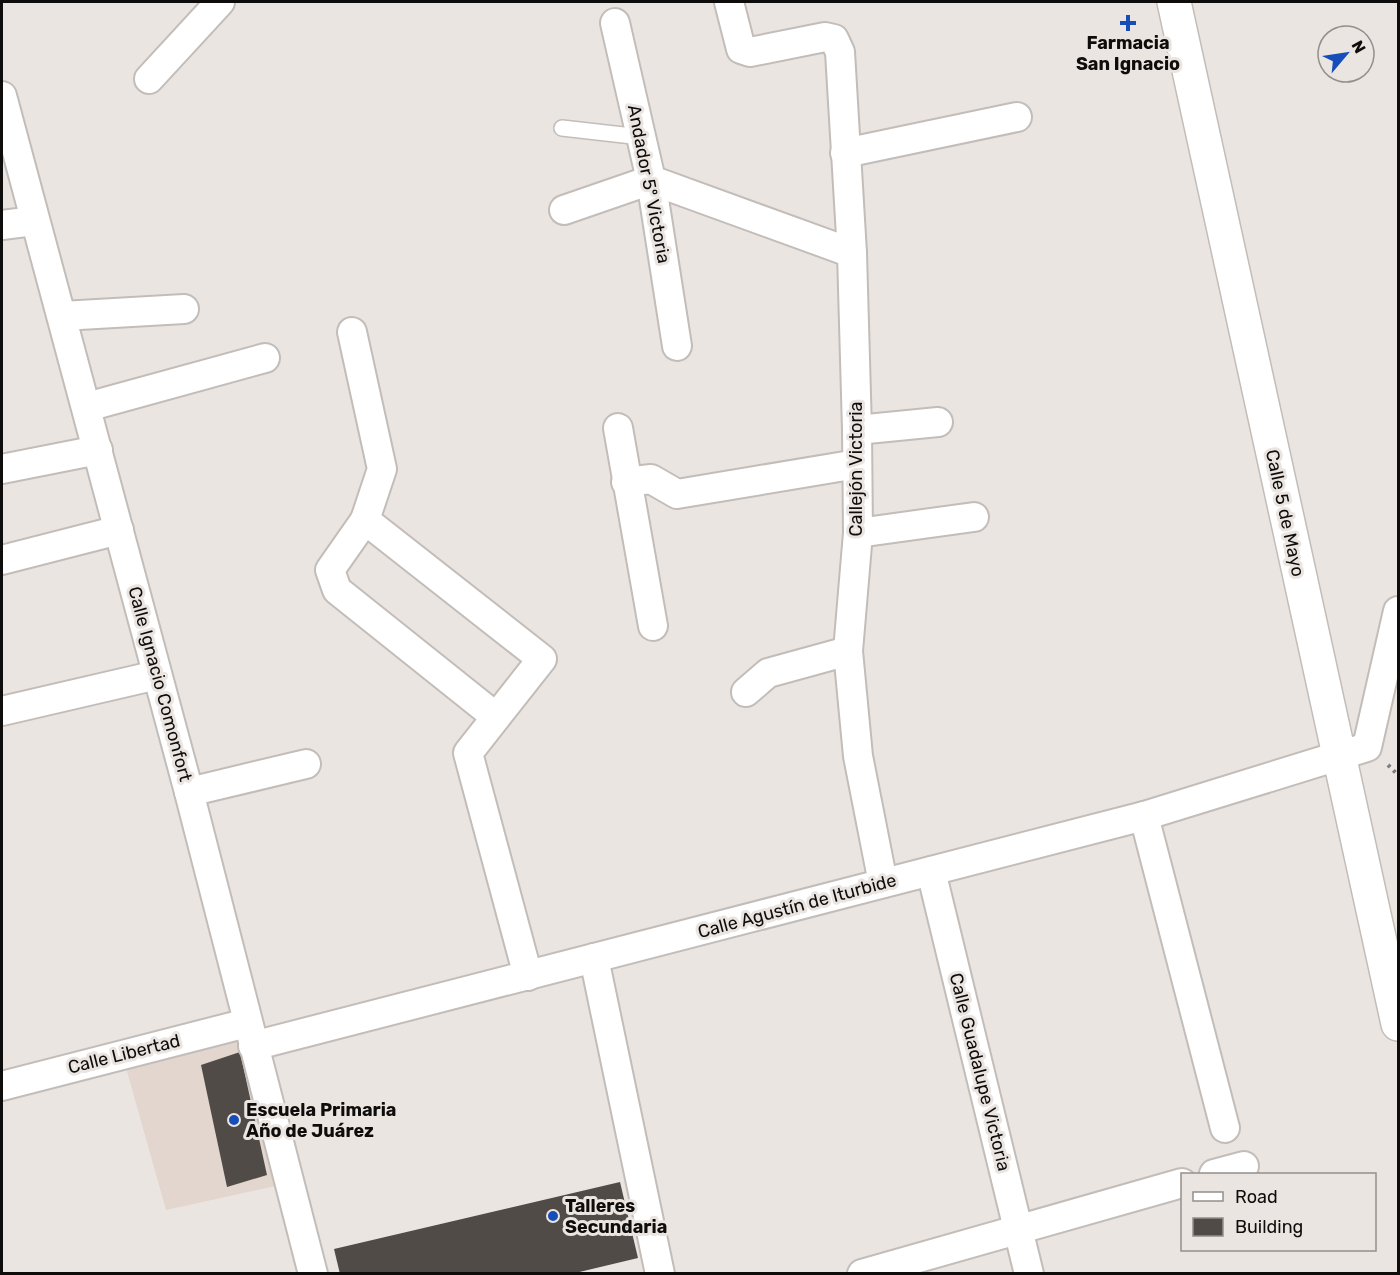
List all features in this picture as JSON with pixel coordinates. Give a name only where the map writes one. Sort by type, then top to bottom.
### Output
[{"type":"street","points":[[149,79],[220,2]]},
{"type":"street","name":"Callejón Victoria","points":[[729,2],[741,49],[750,52],[825,36],[834,39],[840,52],[852,253],[857,430],[858,533],[848,651],[858,756],[883,884]]},
{"type":"street","name":"Calle 5 de Mayo","points":[[1174,2],[1398,1024]]},
{"type":"street","name":"Andador 5º Victoria","points":[[615,23],[651,180],[677,346]]},
{"type":"street","name":"Calle Ignacio Comonfort","points":[[2,96],[189,792],[313,1274]]},
{"type":"street","points":[[846,153],[1017,117]]},
{"type":"street","points":[[564,210],[651,180],[852,253]]},
{"type":"street","points":[[2,225],[34,221]]},
{"type":"street","points":[[62,316],[184,309]]},
{"type":"street","points":[[352,332],[382,469],[365,520],[330,570],[336,590],[496,717]]},
{"type":"street","points":[[87,407],[265,358]]},
{"type":"street","points":[[857,430],[938,422]]},
{"type":"street","points":[[618,428],[653,626]]},
{"type":"street","points":[[2,469],[98,450]]},
{"type":"street","points":[[626,482],[651,479],[677,494],[857,464]]},
{"type":"street","points":[[858,533],[974,517]]},
{"type":"street","points":[[365,520],[542,658],[468,753],[528,975]]},
{"type":"street","points":[[2,560],[119,530]]},
{"type":"street","name":"Calle Agustín de Iturbide","points":[[250,1035],[528,975],[883,884],[1144,816],[1367,747],[1398,611]]},
{"type":"street","points":[[746,692],[768,673],[848,651]]},
{"type":"street","points":[[2,711],[158,675]]},
{"type":"street","points":[[189,792],[306,764]]},
{"type":"street","points":[[1144,816],[1225,1128]]},
{"type":"street","name":"Calle Guadalupe Victoria","points":[[931,871],[1029,1274]]},
{"type":"street","points":[[594,958],[660,1274]]},
{"type":"street","name":"Calle Libertad","points":[[2,1086],[250,1035]]},
{"type":"street","points":[[1218,1173],[1244,1166]]},
{"type":"street","points":[[862,1274],[1181,1183]]},
{"type":"lane","points":[[562,128],[641,137]]},
{"type":"shaded area","name":"Escuela Primaria Año de Juárez","points":[[240,1038],[280,1185],[166,1210],[126,1068]]},
{"type":"building","name":"Escuela Primaria Año de Juárez","points":[[240,1052],[267,1175],[227,1187],[201,1065]]},
{"type":"building","name":"Talleres Secundaria","points":[[620,1182],[638,1258],[571,1274],[340,1274],[334,1249]]},
{"type":"place","name":"Farmacia San Ignacio","points":[[1128,23]]},
{"type":"place","name":"Escuela Primaria Año de Juárez","points":[[234,1120]]},
{"type":"place","name":"Talleres Secundaria","points":[[553,1216]]}]
